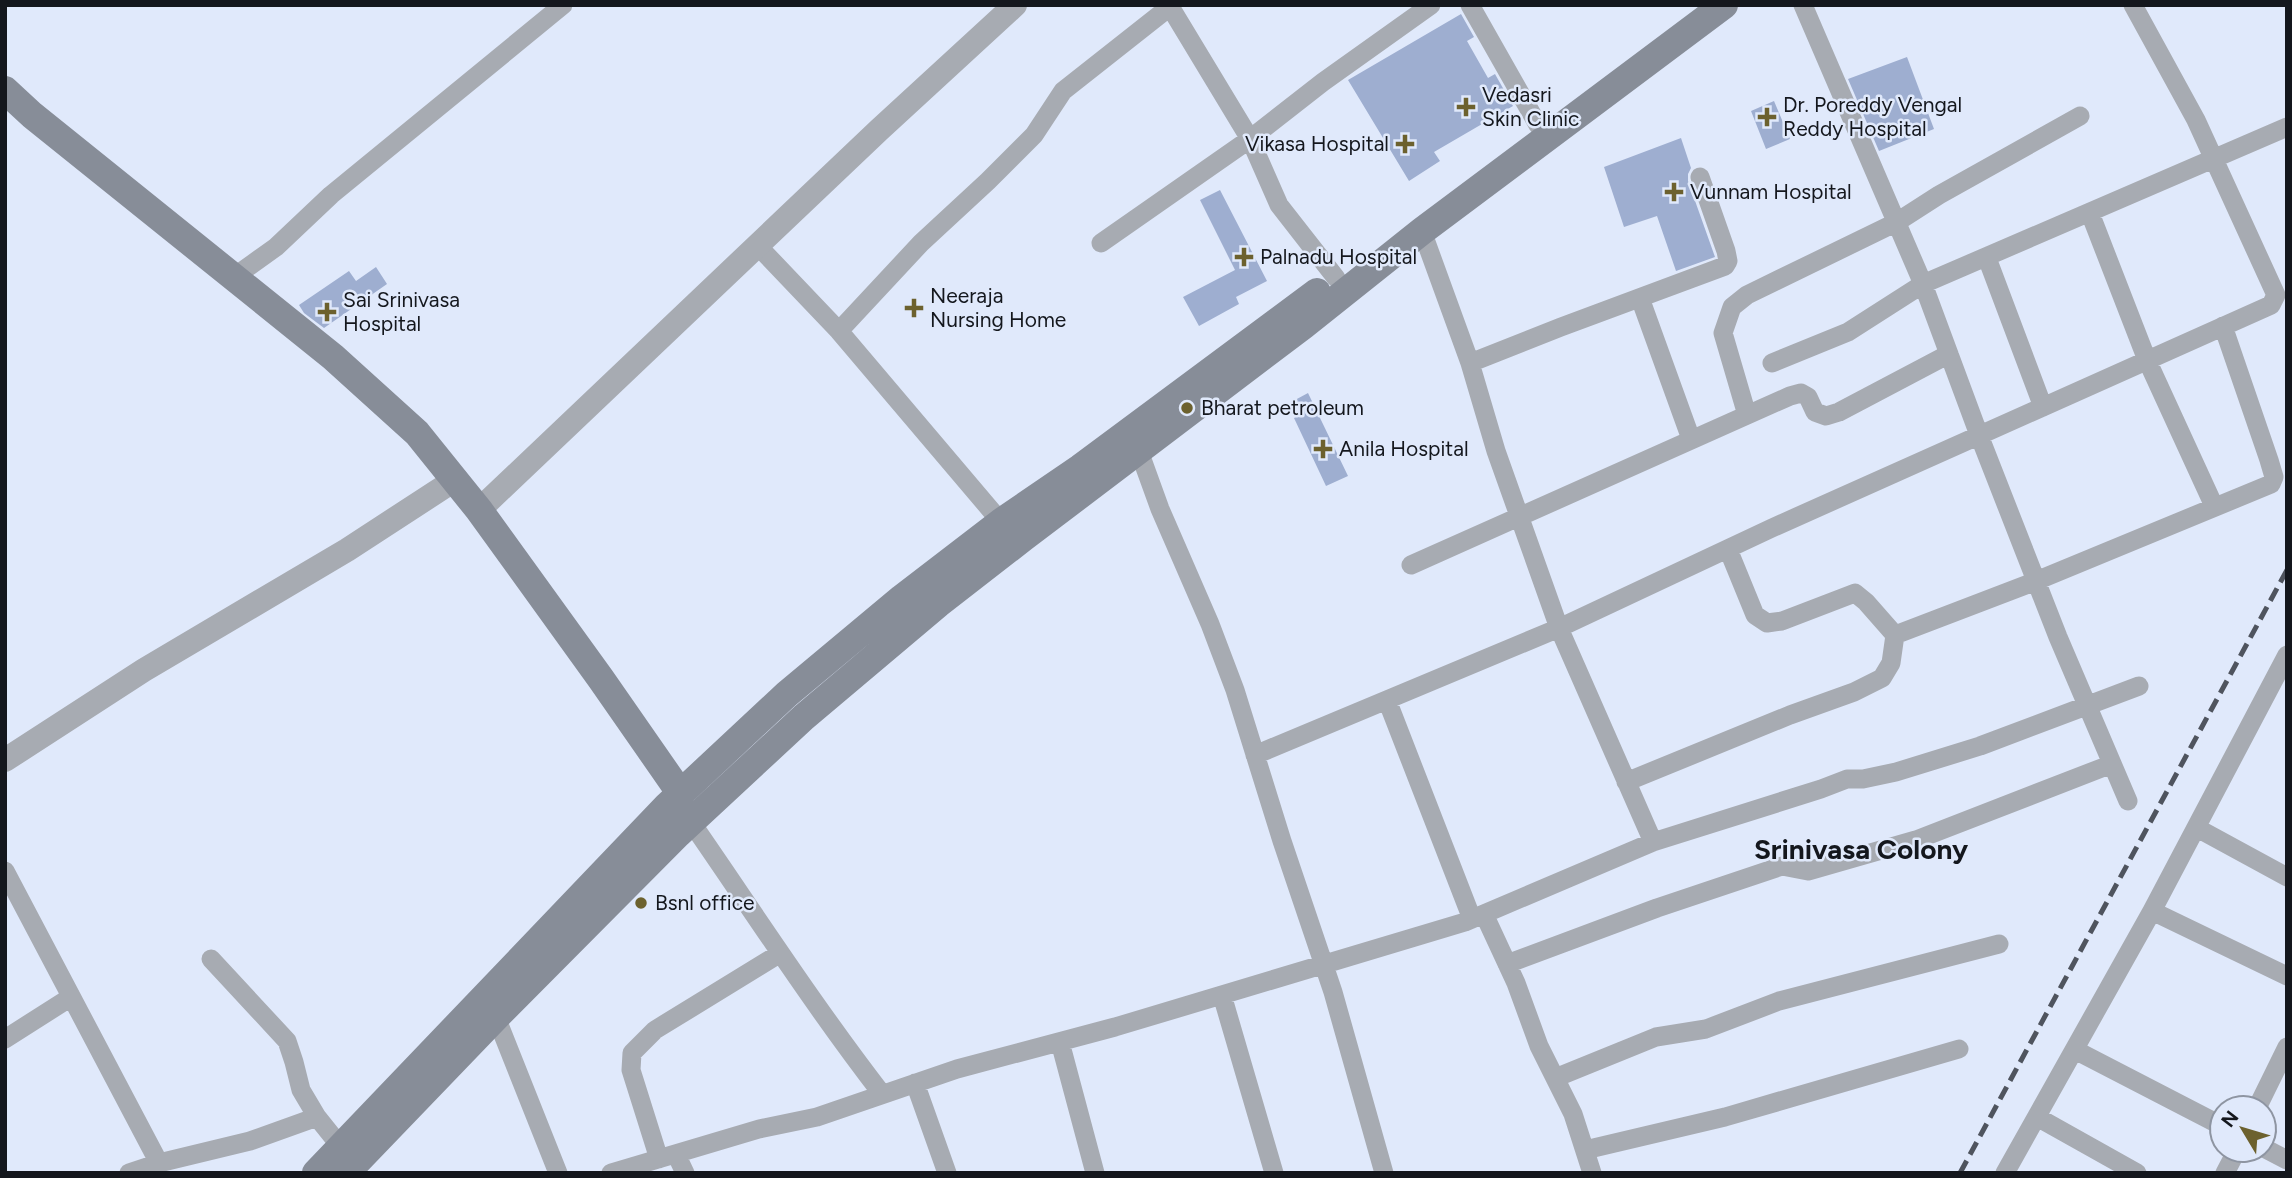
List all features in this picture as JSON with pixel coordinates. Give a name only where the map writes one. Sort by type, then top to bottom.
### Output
[{"type":"main road","points":[[344,1160],[681,794],[788,694],[902,598],[1001,522],[1080,468],[1336,278],[1691,5]]},
{"type":"main road","points":[[316,1173],[344,1160],[496,1017],[685,828],[804,717],[938,604],[1304,326],[1422,231],[1724,5]]},
{"type":"main road","points":[[5,90],[32,115],[333,357],[408,425],[456,479],[479,510],[681,794]]},
{"type":"street","points":[[234,277],[276,247],[331,195],[563,5]]},
{"type":"street","points":[[479,510],[757,245],[1015,5]]},
{"type":"street","points":[[1101,243],[1250,139],[1323,82],[1431,5]]},
{"type":"street","points":[[1470,5],[1538,125]]},
{"type":"street","points":[[1803,5],[1923,285],[2036,581],[2128,801]]},
{"type":"street","points":[[1255,755],[1559,628],[1979,435],[2271,306],[2276,295],[2196,120],[2133,5]]},
{"type":"street","points":[[839,331],[921,243],[1034,135],[1063,91],[1170,6],[1250,139],[1279,205],[1336,278]]},
{"type":"street","points":[[1747,415],[1723,333],[1732,307],[1747,295],[1897,222],[1939,195],[2080,116]]},
{"type":"street","points":[[1772,363],[1847,332],[1923,285],[2287,127]]},
{"type":"street","points":[[1470,363],[1725,266],[1728,261],[1700,177]]},
{"type":"street","points":[[2090,213],[2147,360],[2214,506]]},
{"type":"street","points":[[1422,231],[1470,363],[1496,451],[1559,628],[1653,842]]},
{"type":"street","points":[[757,245],[839,331],[1001,522]]},
{"type":"street","points":[[1987,258],[2043,407]]},
{"type":"street","points":[[1640,298],[1692,439]]},
{"type":"street","points":[[1895,635],[2036,581],[2271,484],[2274,477],[2223,326]]},
{"type":"street","points":[[1411,565],[1519,515],[1801,393],[1808,397],[1815,412],[1826,416],[1839,412],[1949,355]]},
{"type":"street","points":[[1139,451],[1160,509],[1235,690],[1325,965],[1384,1173]]},
{"type":"street","points":[[5,760],[144,670],[347,550],[456,479]]},
{"type":"street","points":[[1626,782],[1854,692],[1882,678],[1891,663],[1895,635],[1855,593],[1782,621],[1767,623],[1755,615],[1728,549]]},
{"type":"street","points":[[2005,1173],[2152,911],[2287,655]]},
{"type":"street","points":[[611,1173],[759,1129],[817,1117],[957,1069],[1325,965],[1478,917],[1653,842],[1847,779],[1863,779],[1896,772],[1980,746],[2139,686]]},
{"type":"street","points":[[1387,700],[1478,917],[1507,964],[1539,1046],[1573,1114],[1592,1173]]},
{"type":"street","points":[[1507,964],[1657,908],[1782,866],[1808,871],[1916,840],[2112,764]]},
{"type":"street","points":[[685,828],[758,920],[779,954],[882,1094]]},
{"type":"street","points":[[2197,828],[2287,877]]},
{"type":"street","points":[[5,871],[159,1163]]},
{"type":"street","points":[[2152,911],[2287,976]]},
{"type":"street","points":[[1555,1078],[1656,1037],[1706,1029],[1779,1001],[1998,944]]},
{"type":"street","points":[[685,1173],[668,1156],[631,1070],[632,1053],[655,1030],[779,954]]},
{"type":"street","points":[[211,959],[287,1041],[301,1090],[344,1160]]},
{"type":"street","points":[[1222,995],[1274,1173]]},
{"type":"street","points":[[5,1039],[71,997]]},
{"type":"street","points":[[496,1017],[558,1173]]},
{"type":"street","points":[[1060,1042],[1095,1173]]},
{"type":"street","points":[[2264,1094],[2287,1047]]},
{"type":"street","points":[[1585,1150],[1725,1117],[1959,1049]]},
{"type":"street","points":[[2075,1051],[2208,1119]]},
{"type":"street","points":[[915,1083],[947,1173]]},
{"type":"street","points":[[129,1173],[250,1141],[317,1117]]},
{"type":"street","points":[[2037,1117],[2137,1173]]},
{"type":"building","points":[[1461,14],[1474,37],[1467,41],[1488,78],[1495,74],[1513,106],[1434,152],[1440,161],[1409,181],[1348,80]]},
{"type":"building","points":[[1907,57],[1934,129],[1879,151],[1848,79]]},
{"type":"building","points":[[1774,101],[1790,139],[1766,149],[1751,111]]},
{"type":"building","points":[[1681,138],[1691,168],[1688,181],[1715,257],[1676,271],[1657,216],[1624,227],[1604,167]]},
{"type":"building","points":[[1220,190],[1267,281],[1236,297],[1239,304],[1199,326],[1183,297],[1235,270],[1200,200]]},
{"type":"building","points":[[376,267],[387,284],[324,328],[304,313],[299,305],[349,271],[356,281]]},
{"type":"building","points":[[1308,393],[1348,476],[1326,486],[1294,418],[1301,414],[1295,400]]},
{"type":"railway","points":[[1960,1173],[2287,570]]},
{"type":"place","name":"Vedasri Skin Clinic","points":[[1466,107]]},
{"type":"place","name":"Dr. Poreddy Vengal Reddy Hospital","points":[[1767,117]]},
{"type":"place","name":"Vikasa Hospital","points":[[1405,144]]},
{"type":"place","name":"Vunnam Hospital","points":[[1674,192]]},
{"type":"place","name":"Palnadu Hospital","points":[[1244,257]]},
{"type":"place","name":"Neeraja Nursing Home","points":[[914,308]]},
{"type":"place","name":"Sai Srinivasa Hospital","points":[[327,312]]},
{"type":"place","name":"Bharat petroleum","points":[[1187,408]]},
{"type":"place","name":"Anila Hospital","points":[[1323,449]]},
{"type":"place","name":"Bsnl office","points":[[641,903]]},
{"type":"district","name":"Srinivasa Colony","points":[[1861,849]]}]
